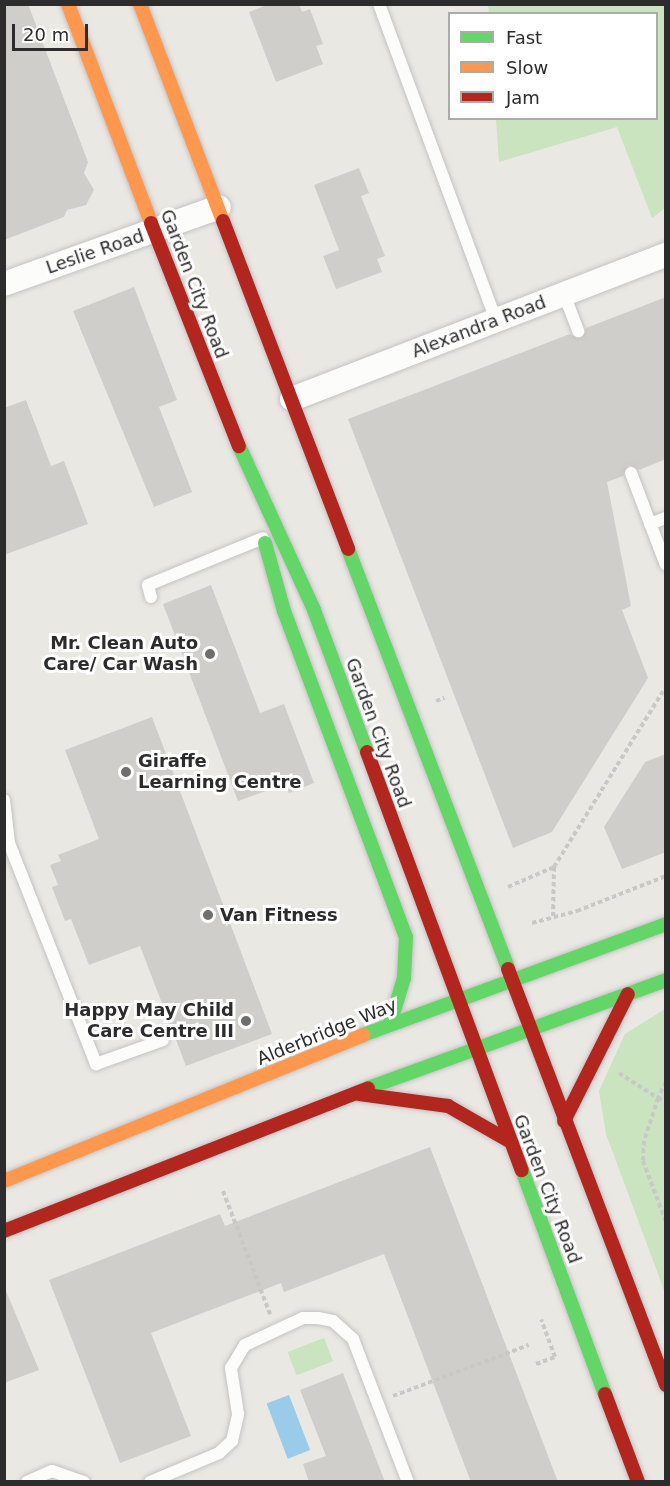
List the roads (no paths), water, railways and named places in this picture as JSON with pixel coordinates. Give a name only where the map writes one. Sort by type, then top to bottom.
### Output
[{"type":"main road","name":"Garden City Road","points":[[68,4],[251,477],[314,610],[509,1141],[638,1482]]},
{"type":"main road","name":"Garden City Road","points":[[140,4],[666,1385]]},
{"type":"main road","points":[[251,477],[264,538],[284,611],[406,937],[404,978],[390,1024]]},
{"type":"main road","name":"Alderbridge Way","points":[[4,1181],[390,1024],[666,924]]},
{"type":"main road","points":[[4,1231],[197,1159],[354,1093],[666,980]]},
{"type":"main road","points":[[564,1121],[628,994]]},
{"type":"main road","points":[[354,1093],[448,1106],[509,1141]]},
{"type":"street","name":"Leslie Road","points":[[4,284],[219,207]]},
{"type":"street","name":"Alexandra Road","points":[[292,399],[666,255]]},
{"type":"lane","points":[[379,4],[496,320]]},
{"type":"lane","points":[[564,294],[578,331]]},
{"type":"lane","points":[[631,473],[666,565]]},
{"type":"lane","points":[[650,524],[666,518]]},
{"type":"lane","points":[[151,597],[148,585],[278,532]]},
{"type":"lane","points":[[4,800],[9,843],[96,1064],[163,1040]]},
{"type":"lane","points":[[150,1482],[219,1453],[232,1441],[238,1414],[231,1368],[245,1345],[276,1329],[318,1318],[344,1329],[358,1350],[408,1482]]},
{"type":"lane","points":[[27,1482],[52,1471],[84,1482]]},
{"type":"water","points":[[289,1395],[310,1450],[288,1459],[267,1404]]},
{"type":"place","name":"Mr. Clean Auto Care/ Car Wash","points":[[210,654]]},
{"type":"place","name":"Giraffe Learning Centre","points":[[126,772]]},
{"type":"place","name":"Van Fitness","points":[[208,915]]},
{"type":"place","name":"Happy May Child Care Centre III","points":[[246,1021]]}]
